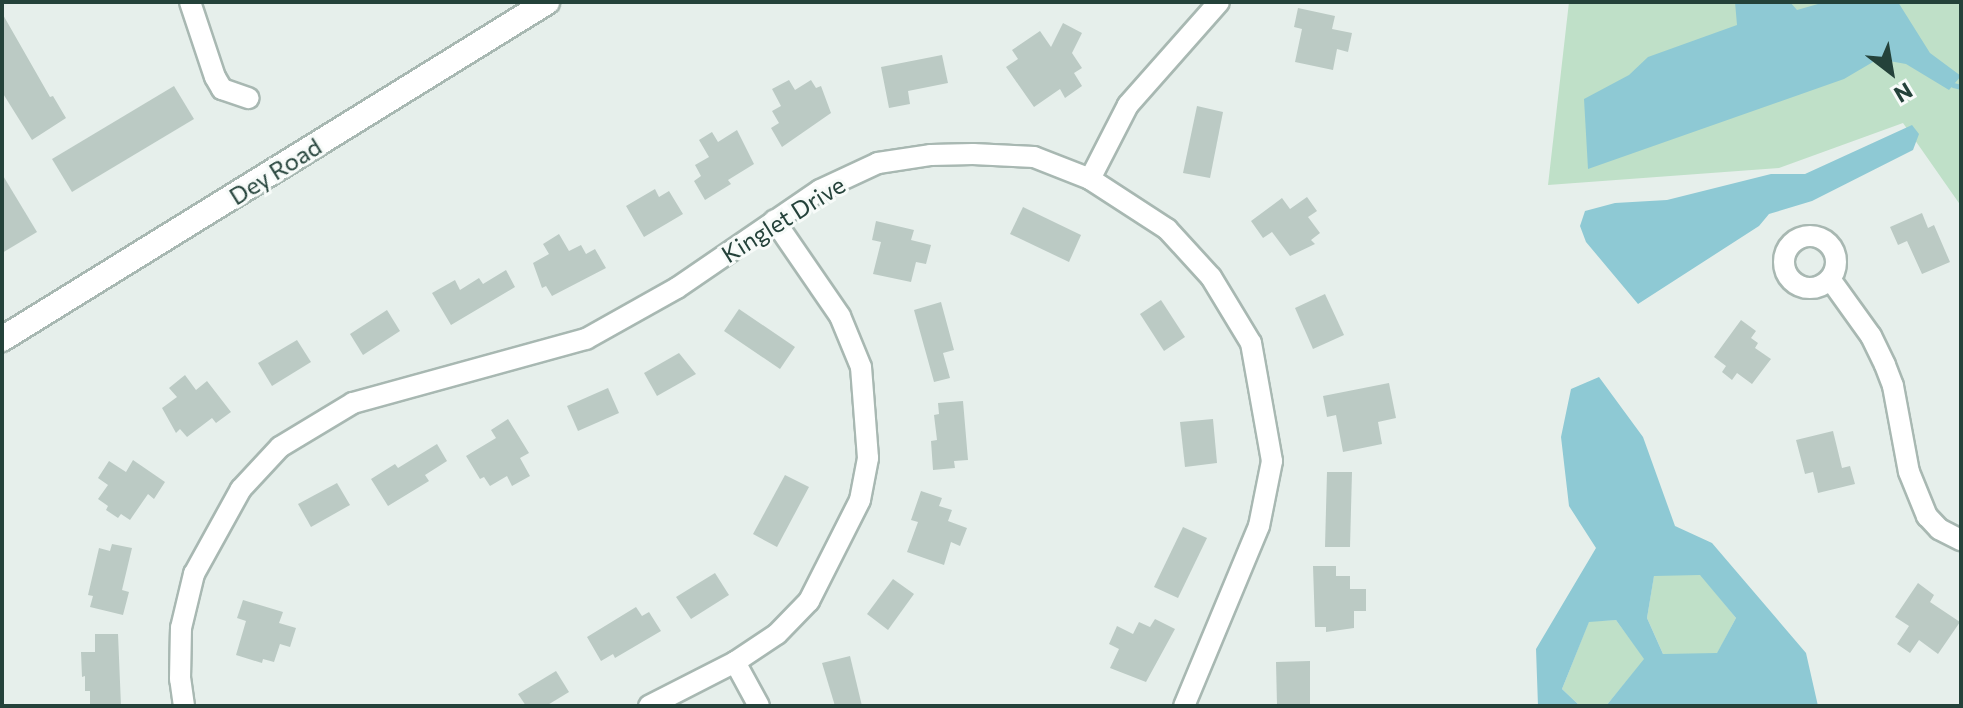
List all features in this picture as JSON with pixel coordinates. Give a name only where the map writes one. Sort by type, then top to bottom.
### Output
[{"type":"main road","name":"Dey Road","points":[[2,339],[547,2]]},
{"type":"street","points":[[190,2],[215,77],[222,89],[248,98]]},
{"type":"street","points":[[1090,179],[1128,105],[1219,2]]},
{"type":"street","name":"Kinglet Drive","points":[[184,706],[180,679],[181,628],[194,574],[241,489],[280,447],[353,403],[473,373],[586,339],[677,288],[820,190],[878,163],[931,155],[1034,157],[1090,179],[1167,229],[1211,277],[1251,343],[1272,461],[1259,526],[1184,706]]},
{"type":"street","points":[[649,706],[735,662],[777,634],[809,601],[860,500],[868,458],[861,367],[840,316],[774,220]]},
{"type":"street","points":[[1830,279],[1871,336],[1889,376],[1909,472],[1927,516],[1939,529],[1961,540]]},
{"type":"street","points":[[735,662],[759,706]]},
{"type":"green space","points":[[1569,2],[1961,2],[1961,206],[1903,123],[1779,168],[1548,185]]},
{"type":"green space","points":[[1654,575],[1701,575],[1736,618],[1717,654],[1663,654],[1647,618]]},
{"type":"green space","points":[[1616,620],[1645,659],[1606,706],[1580,706],[1562,689],[1589,621]]},
{"type":"water","points":[[1735,2],[1790,2],[1797,10],[1825,2],[1898,2],[1930,53],[1961,76],[1949,90],[1906,64],[1878,59],[1844,79],[1588,169],[1584,99],[1629,75],[1648,57],[1737,25]]},
{"type":"water","points":[[1912,125],[1919,134],[1913,150],[1812,201],[1769,214],[1759,226],[1638,304],[1586,242],[1580,226],[1585,211],[1615,203],[1667,200],[1771,174],[1805,174]]},
{"type":"water","points":[[1599,377],[1643,437],[1675,526],[1712,543],[1806,653],[1818,706],[1606,706],[1644,659],[1616,620],[1589,622],[1562,689],[1580,706],[1538,706],[1536,649],[1596,548],[1569,506],[1561,437],[1571,389]],"holes":[[[1700,575],[1736,618],[1717,653],[1663,654],[1647,618],[1654,576]]]},
{"type":"building","points":[[1298,8],[1335,16],[1332,29],[1352,33],[1348,52],[1337,49],[1333,70],[1295,62],[1302,29],[1294,27]]},
{"type":"building","points":[[2,13],[50,97],[53,96],[66,118],[32,140],[2,92]]},
{"type":"building","points":[[1063,23],[1082,33],[1072,53],[1082,68],[1074,73],[1082,86],[1065,98],[1060,89],[1034,107],[1006,67],[1018,59],[1012,50],[1040,31],[1051,47]]},
{"type":"building","points":[[942,55],[948,83],[908,91],[910,104],[889,108],[881,67]]},
{"type":"building","points":[[789,80],[795,90],[811,80],[816,88],[821,86],[831,113],[782,147],[771,128],[779,123],[772,111],[781,106],[772,89]]},
{"type":"building","points":[[174,86],[194,119],[72,192],[52,159]]},
{"type":"building","points":[[1197,106],[1223,112],[1210,178],[1183,173]]},
{"type":"building","points":[[737,130],[754,164],[728,180],[731,184],[705,200],[694,181],[701,176],[695,165],[709,157],[699,140],[712,132],[718,142]]},
{"type":"building","points":[[2,174],[37,232],[2,253]]},
{"type":"building","points":[[655,189],[659,197],[669,191],[683,214],[644,237],[626,206]]},
{"type":"building","points":[[1307,197],[1317,211],[1308,217],[1320,233],[1311,240],[1315,244],[1290,256],[1272,232],[1263,238],[1251,221],[1282,198],[1290,209]]},
{"type":"building","points":[[1023,207],[1081,235],[1069,262],[1010,234]]},
{"type":"building","points":[[1922,213],[1928,228],[1934,225],[1950,262],[1922,274],[1907,241],[1898,245],[1890,227]]},
{"type":"building","points":[[876,221],[914,230],[911,240],[931,245],[926,264],[916,262],[911,282],[873,274],[881,242],[872,240]]},
{"type":"building","points":[[559,234],[569,251],[581,245],[586,254],[595,249],[606,268],[552,296],[546,286],[542,288],[533,263],[549,254],[543,244]]},
{"type":"building","points":[[506,270],[515,287],[451,325],[432,293],[455,280],[460,290],[479,278],[483,284]]},
{"type":"building","points":[[1325,294],[1344,335],[1313,349],[1295,308]]},
{"type":"building","points":[[1161,300],[1185,337],[1164,351],[1140,314]]},
{"type":"building","points":[[941,302],[954,350],[943,353],[950,378],[934,382],[914,310]]},
{"type":"building","points":[[739,309],[795,347],[780,369],[724,331]]},
{"type":"building","points":[[387,310],[400,331],[363,355],[350,334]]},
{"type":"building","points":[[1741,320],[1756,331],[1751,338],[1758,343],[1755,348],[1771,359],[1752,384],[1737,373],[1732,380],[1722,372],[1726,366],[1714,357]]},
{"type":"building","points":[[297,340],[311,362],[272,386],[258,363]]},
{"type":"building","points":[[679,353],[696,374],[657,396],[644,373]]},
{"type":"building","points":[[185,375],[196,390],[207,381],[231,412],[216,423],[212,418],[187,437],[180,429],[176,433],[162,408],[177,397],[169,388]]},
{"type":"building","points":[[1389,383],[1396,418],[1378,422],[1382,444],[1343,452],[1336,415],[1327,417],[1323,396]]},
{"type":"building","points":[[608,388],[619,413],[578,431],[567,406]]},
{"type":"building","points":[[963,401],[968,460],[954,461],[955,468],[933,470],[931,441],[937,440],[934,415],[939,414],[938,403]]},
{"type":"building","points":[[508,419],[529,453],[520,458],[530,476],[512,486],[507,476],[490,486],[484,477],[480,479],[466,456],[496,438],[491,430]]},
{"type":"building","points":[[1213,419],[1217,463],[1185,467],[1180,422]]},
{"type":"building","points":[[1833,431],[1842,468],[1850,466],[1855,484],[1818,493],[1813,472],[1805,474],[1796,440]]},
{"type":"building","points":[[437,444],[447,461],[425,475],[429,481],[388,506],[371,479],[395,464],[398,468]]},
{"type":"building","points":[[133,460],[165,482],[154,499],[148,494],[130,520],[121,514],[118,518],[106,510],[108,506],[98,499],[108,485],[98,478],[109,461],[126,472]]},
{"type":"building","points":[[1327,472],[1352,472],[1350,547],[1325,547]]},
{"type":"building","points":[[785,475],[809,487],[777,547],[753,534]]},
{"type":"building","points":[[337,483],[350,505],[311,527],[298,504]]},
{"type":"building","points":[[921,491],[942,498],[939,506],[952,510],[948,521],[967,528],[960,546],[951,542],[944,565],[907,552],[918,522],[911,520]]},
{"type":"building","points":[[1183,527],[1207,538],[1178,598],[1154,587]]},
{"type":"building","points":[[112,544],[132,548],[122,590],[129,592],[123,615],[90,607],[93,596],[88,595],[99,548],[110,551]]},
{"type":"building","points":[[1313,566],[1336,566],[1336,576],[1350,576],[1350,589],[1366,589],[1366,611],[1354,611],[1354,628],[1326,632],[1326,627],[1315,627]]},
{"type":"building","points":[[715,573],[729,595],[691,619],[676,597]]},
{"type":"building","points":[[893,579],[914,594],[888,630],[867,614]]},
{"type":"building","points":[[1918,583],[1934,595],[1930,602],[1960,622],[1938,654],[1919,640],[1910,653],[1897,644],[1909,626],[1895,617]]},
{"type":"building","points":[[243,600],[283,612],[279,623],[296,628],[290,647],[280,644],[274,662],[263,659],[262,663],[236,655],[246,621],[237,618]]},
{"type":"building","points":[[636,607],[642,616],[649,612],[661,631],[615,658],[613,654],[601,661],[587,637]]},
{"type":"building","points":[[1155,619],[1175,629],[1146,682],[1110,668],[1119,649],[1109,644],[1117,626],[1133,634],[1139,622],[1150,627]]},
{"type":"building","points":[[95,634],[118,634],[121,706],[90,706],[90,691],[85,691],[85,676],[82,677],[81,652],[95,652]]},
{"type":"building","points":[[850,656],[862,706],[835,706],[822,663]]},
{"type":"building","points":[[1310,661],[1310,704],[1277,705],[1276,662]]},
{"type":"building","points":[[556,671],[569,692],[546,706],[526,706],[518,694]]},
{"type":"waterway","points":[[1953,85],[1961,87]]}]
